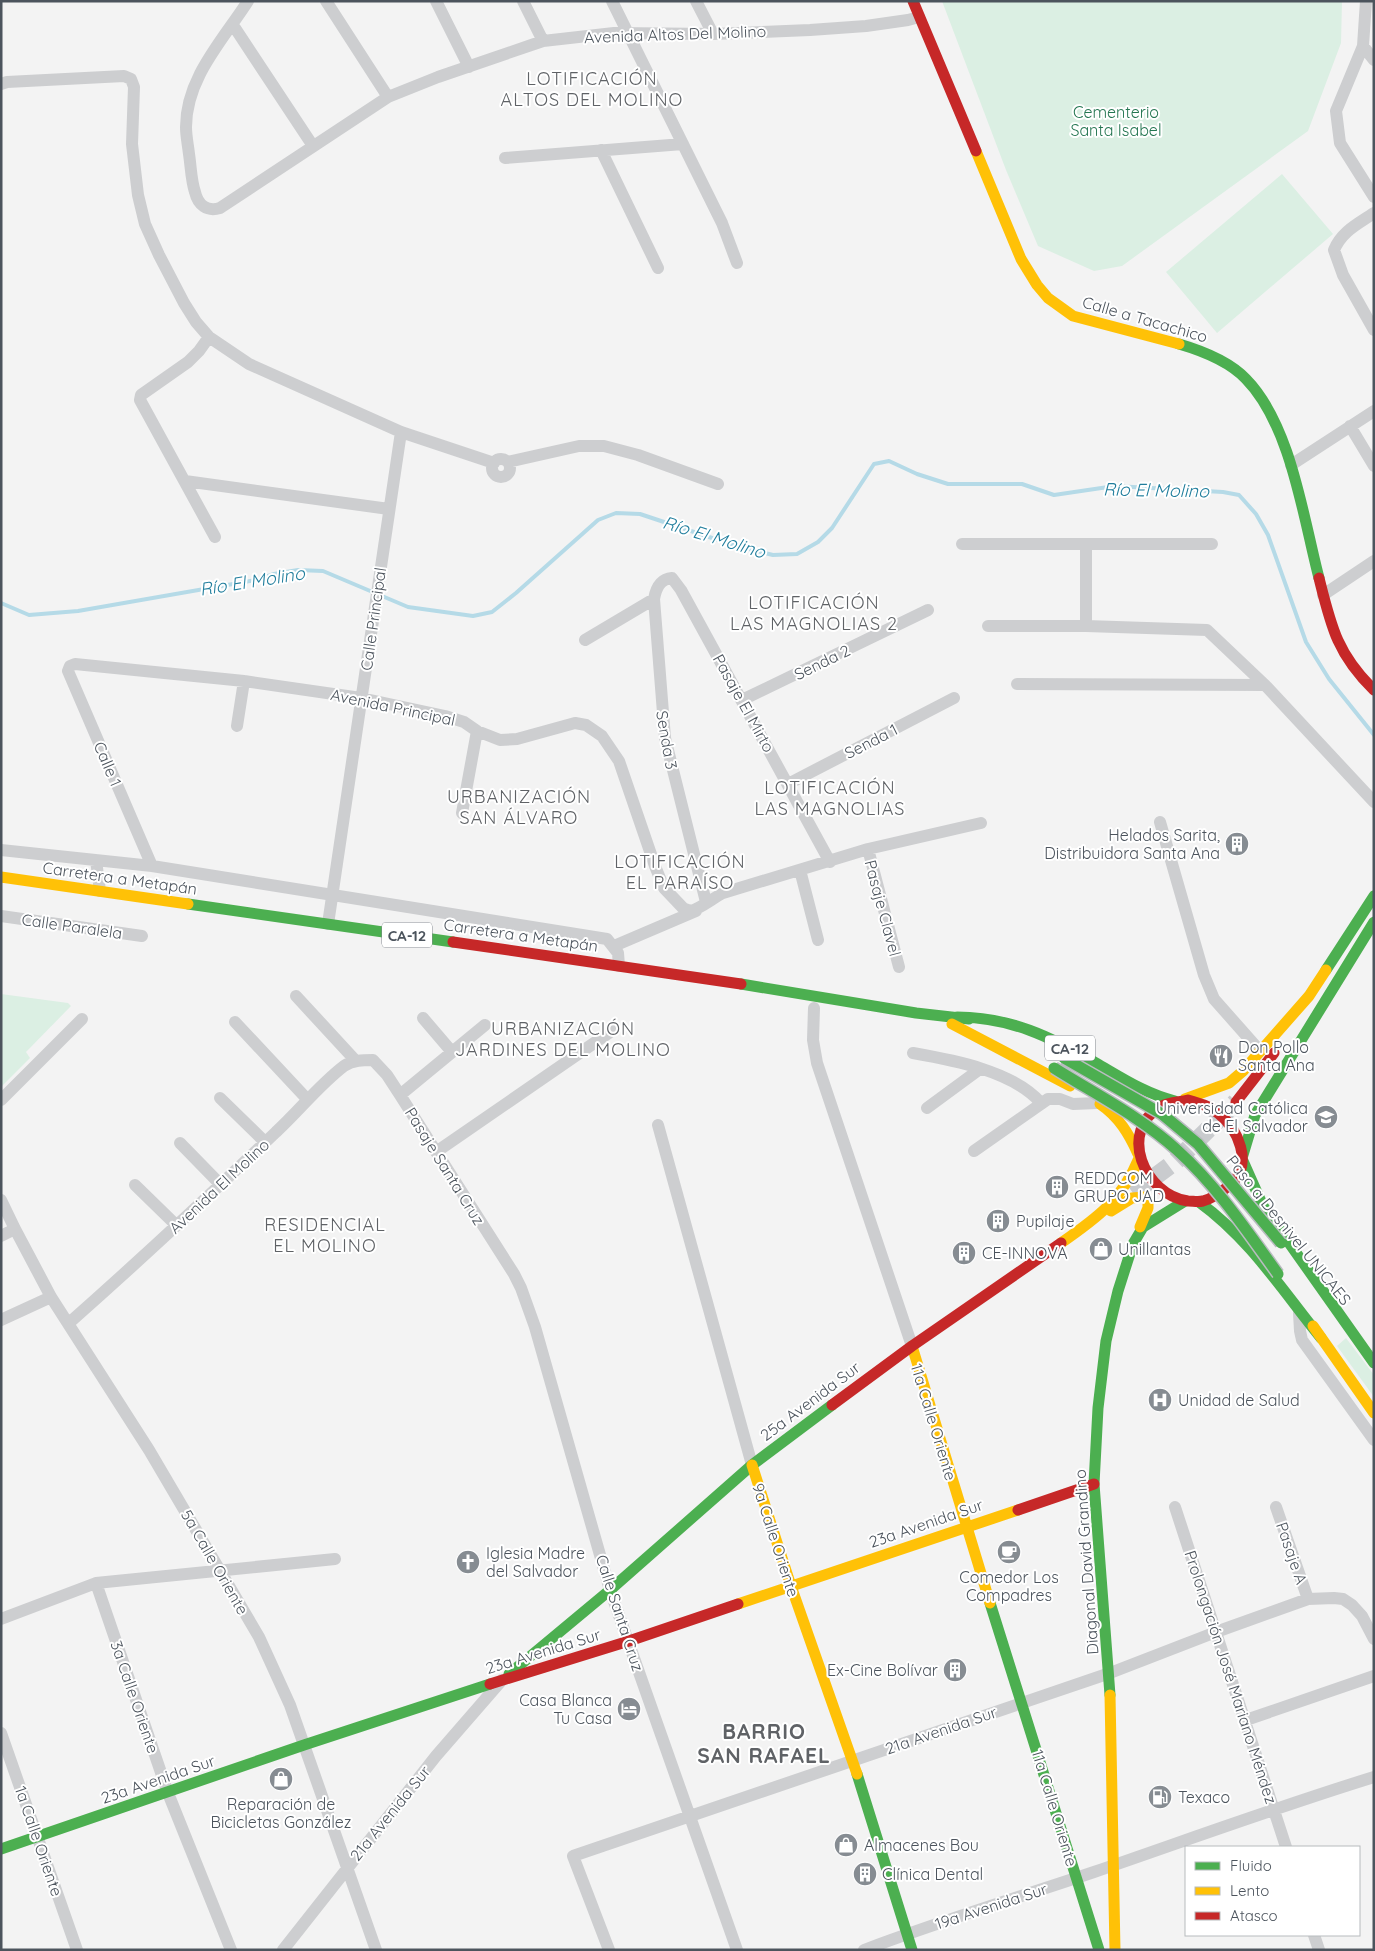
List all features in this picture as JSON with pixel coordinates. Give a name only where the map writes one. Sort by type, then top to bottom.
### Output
[{"type":"main road","name":"Calle a Tacachico","points":[[913,1],[1020,259],[1037,285],[1060,309],[1073,316],[1197,349],[1212,355],[1236,370],[1255,390],[1269,412],[1291,465],[1334,633],[1343,655],[1356,673],[1374,690]]},
{"type":"main road","name":"Carretera a Metapán","points":[[1,877],[619,966],[813,1002],[848,1001],[916,1013]]},
{"type":"main road","points":[[1374,896],[1309,996],[1243,1071],[1228,1083],[1156,1110],[1144,1121],[1138,1138],[1139,1156],[1146,1172],[1159,1187],[1174,1198],[1199,1202],[1212,1198],[1227,1189],[1237,1176],[1255,1115],[1374,922]]},
{"type":"main road","points":[[1236,1102],[1281,1045],[1303,1013],[1309,996]]},
{"type":"main road","name":"Paso a Desnivel UNICAES","points":[[916,1013],[1009,1031],[1058,1054],[1162,1114],[1198,1144],[1281,1243],[1361,1346]]},
{"type":"main road","name":"CA-12","points":[[954,1020],[970,1016],[1021,1027],[1058,1041],[1159,1098],[1178,1101]]},
{"type":"main road","name":"Paso a Desnivel UNICAES","points":[[954,1020],[993,1037],[1054,1068],[1157,1134],[1177,1150],[1236,1215],[1321,1338]]},
{"type":"main road","name":"CA-12","points":[[954,1020],[1065,1083],[1117,1117],[1128,1132],[1139,1156]]},
{"type":"main road","points":[[1065,1083],[1080,1054]]},
{"type":"main road","points":[[1178,1101],[1201,1102],[1220,1112],[1234,1130],[1243,1158],[1263,1206],[1374,1363]]},
{"type":"main road","name":"25a Avenida Sur","points":[[502,1680],[610,1590],[752,1465],[912,1346],[1096,1219],[1124,1188],[1139,1156]]},
{"type":"main road","points":[[1096,1219],[1133,1193]]},
{"type":"main road","points":[[1084,1226],[1137,1196],[1142,1196],[1148,1200],[1149,1212],[1137,1231],[1129,1253]]},
{"type":"main road","name":"Diagonal David Grandino","points":[[1115,1950],[1110,1673],[1094,1484],[1098,1408],[1106,1341],[1129,1253],[1143,1227],[1185,1201]]},
{"type":"main road","points":[[1199,1202],[1219,1215],[1249,1246],[1299,1313],[1321,1338],[1374,1413]]},
{"type":"main road","name":"11a Calle Oriente","points":[[912,1346],[966,1527],[1099,1950]]},
{"type":"main road","name":"9a Calle Oriente","points":[[752,1465],[791,1586],[853,1760],[912,1950]]},
{"type":"main road","name":"23a Avenida Sur","points":[[1,1849],[304,1746],[502,1680],[629,1641],[1094,1484]]},
{"type":"street","points":[[248,1],[233,25],[313,146]]},
{"type":"street","points":[[326,1],[388,97]]},
{"type":"street","points":[[436,1],[469,67]]},
{"type":"street","points":[[523,1],[543,41]]},
{"type":"street","points":[[612,1],[722,223],[737,263]]},
{"type":"street","points":[[696,1],[712,34]]},
{"type":"street","points":[[1366,1],[1362,46],[1336,111],[1340,143],[1374,196]]},
{"type":"street","name":"Avenida Altos Del Molino","points":[[233,25],[204,66],[193,89],[188,109],[186,128],[193,188],[196,198],[204,208],[212,210],[220,208],[388,97],[411,86],[543,41],[614,34],[712,34],[866,26],[919,17]]},
{"type":"street","points":[[1362,46],[1374,60]]},
{"type":"street","points":[[1,84],[7,82],[124,76],[131,80],[134,87],[132,144],[138,195],[145,224],[159,255],[196,322],[209,337],[249,364],[401,432],[494,462],[500,459],[508,462],[579,446],[604,446],[638,455],[718,484]]},
{"type":"street","points":[[505,158],[683,144]]},
{"type":"street","points":[[601,150],[658,268]]},
{"type":"street","points":[[1374,213],[1345,232],[1337,242],[1334,250],[1343,275],[1374,330]]},
{"type":"street","points":[[209,337],[188,362],[140,398],[140,400],[215,537]]},
{"type":"street","points":[[1291,465],[1374,411]]},
{"type":"street","points":[[1350,426],[1374,466]]},
{"type":"street","name":"Calle Principal","points":[[328,924],[401,432]]},
{"type":"street","points":[[185,480],[389,509]]},
{"type":"street","points":[[962,544],[1212,544]]},
{"type":"street","points":[[1086,544],[1086,626]]},
{"type":"street","points":[[1323,594],[1374,561]]},
{"type":"street","name":"Pasaje El Mirto","points":[[654,599],[660,583],[672,578],[742,700],[830,862]]},
{"type":"street","points":[[585,640],[654,599]]},
{"type":"street","name":"Senda 3","points":[[654,599],[664,738],[706,902]]},
{"type":"street","name":"Senda 2","points":[[742,700],[928,610]]},
{"type":"street","points":[[988,626],[1086,626],[1207,630],[1265,685],[1374,802]]},
{"type":"street","name":"Avenida Principal","points":[[75,664],[244,681],[361,698],[446,716],[464,722],[492,738],[506,740],[517,739],[575,724],[586,725],[602,736],[619,761],[660,880],[670,896],[683,908],[693,911]]},
{"type":"street","name":"Calle 1","points":[[75,664],[70,666],[68,671],[152,866]]},
{"type":"street","points":[[237,726],[244,681]]},
{"type":"street","points":[[1017,684],[1265,685]]},
{"type":"street","name":"Senda 1","points":[[788,784],[954,698]]},
{"type":"street","points":[[462,813],[477,731]]},
{"type":"street","points":[[1160,822],[1204,975],[1214,999],[1260,1052]]},
{"type":"street","points":[[614,946],[701,908],[706,902],[723,893],[868,850],[981,823]]},
{"type":"street","points":[[1,850],[152,866],[607,939],[618,953],[619,966]]},
{"type":"street","name":"Pasaje Clavel","points":[[868,850],[899,967]]},
{"type":"street","points":[[96,860],[100,891]]},
{"type":"street","points":[[800,870],[818,940]]},
{"type":"street","name":"Calle Paralela","points":[[1,916],[142,936]]},
{"type":"street","points":[[296,996],[355,1060]]},
{"type":"street","name":"11a Calle Oriente","points":[[813,1002],[813,1040],[817,1063],[912,1346]]},
{"type":"street","points":[[423,1018],[452,1052]]},
{"type":"street","points":[[1,1100],[82,1019]]},
{"type":"street","points":[[234,1022],[307,1099]]},
{"type":"street","points":[[400,1095],[485,1025]]},
{"type":"street","points":[[436,1152],[613,1030]]},
{"type":"street","points":[[913,1053],[944,1059],[1005,1078],[1026,1088],[1041,1102]]},
{"type":"street","name":"Pasaje Santa Cruz","points":[[355,1060],[373,1060],[387,1075],[514,1274]]},
{"type":"street","name":"Avenida El Molino","points":[[69,1323],[220,1185],[307,1099],[345,1065],[355,1060]]},
{"type":"street","points":[[926,1108],[980,1069]]},
{"type":"street","points":[[220,1098],[265,1142]]},
{"type":"street","points":[[974,1151],[1041,1102],[1060,1099],[1073,1104],[1097,1103]]},
{"type":"street","name":"9a Calle Oriente","points":[[658,1125],[752,1465]]},
{"type":"street","points":[[180,1143],[220,1185]]},
{"type":"street","points":[[135,1185],[176,1225]]},
{"type":"street","name":"5a Calle Oriente","points":[[1,1200],[51,1297],[145,1443],[222,1572],[271,1662],[290,1705],[376,1950]]},
{"type":"street","points":[[1,1236],[15,1230]]},
{"type":"street","name":"Calle Santa Cruz","points":[[514,1274],[535,1327],[610,1590],[736,1950]]},
{"type":"street","points":[[1,1320],[51,1297]]},
{"type":"street","points":[[1299,1313],[1302,1340],[1374,1440]]},
{"type":"street","name":"Prolongación José Mariano Méndez","points":[[1175,1507],[1286,1846]]},
{"type":"street","name":"Pasaje A","points":[[1276,1507],[1308,1599]]},
{"type":"street","points":[[1,1619],[96,1584],[335,1559]]},
{"type":"street","name":"3a Calle Oriente","points":[[96,1584],[168,1793],[231,1950]]},
{"type":"street","name":"21a Avenida Sur","points":[[609,1950],[573,1856],[1110,1673],[1308,1599],[1343,1599],[1352,1604],[1362,1616],[1374,1639]]},
{"type":"street","points":[[1246,1720],[1374,1676]]},
{"type":"street","name":"21a Avenida Sur","points":[[283,1950],[436,1756],[502,1680]]},
{"type":"street","name":"1a Calle Oriente","points":[[1,1733],[77,1950]]},
{"type":"street","name":"19a Avenida Sur","points":[[864,1950],[1274,1808],[1374,1777]]},
{"type":"street","points":[[1314,1936],[1319,1950]]},
{"type":"green space","name":"Cementerio Santa Isabel","points":[[942,1],[1342,1],[1341,43],[1308,131],[1122,266],[1094,271],[1038,246],[1006,170]]},
{"type":"green space","points":[[1282,174],[1333,234],[1217,333],[1166,272]]},
{"type":"green space","points":[[1,994],[68,1003],[71,1006],[26,1052],[30,1058],[1,1087]]},
{"type":"green space","points":[[1346,1338],[1374,1375],[1374,1397],[1337,1346]]},
{"type":"waterway","name":"Río El Molino","points":[[1,603],[29,615],[78,611],[256,580],[274,574],[298,570],[323,571],[408,607],[473,616],[492,612],[598,520],[616,513],[640,514],[736,546],[773,555],[797,554],[818,542],[832,528],[874,464],[889,461],[917,474],[948,484],[1022,484],[1054,495],[1115,486],[1223,492],[1239,495],[1256,514],[1268,535],[1306,642],[1329,679],[1374,735]]},
{"type":"tunnel","points":[[1133,1193],[1176,1161],[1236,1102]]},
{"type":"traffic: fast","points":[[1179,344],[1206,353],[1232,367],[1246,379],[1261,398],[1285,446],[1301,500],[1319,578]]},
{"type":"traffic: fast","points":[[1326,970],[1374,896]]},
{"type":"traffic: fast","points":[[188,904],[453,942]]},
{"type":"traffic: fast","points":[[1243,1155],[1255,1115],[1374,922]]},
{"type":"traffic: fast","points":[[741,984],[916,1013]]},
{"type":"traffic: fast","points":[[916,1013],[969,1019]]},
{"type":"traffic: fast","points":[[957,1017],[995,1021],[1030,1030],[1063,1045],[1144,1090],[1175,1101]]},
{"type":"traffic: fast","points":[[1064,1058],[1162,1114],[1198,1144],[1281,1243]]},
{"type":"traffic: fast","points":[[1054,1068],[1133,1116],[1177,1150],[1218,1194],[1278,1274]]},
{"type":"traffic: fast","points":[[1243,1161],[1263,1206],[1374,1363]]},
{"type":"traffic: fast","points":[[1110,1695],[1094,1484],[1098,1408],[1106,1341],[1118,1291],[1133,1244],[1143,1227],[1185,1201]]},
{"type":"traffic: fast","points":[[1199,1202],[1217,1216],[1250,1249],[1321,1338]]},
{"type":"traffic: fast","points":[[509,1674],[610,1590],[752,1465],[832,1405]]},
{"type":"traffic: fast","points":[[990,1603],[1099,1950]]},
{"type":"traffic: fast","points":[[1,1849],[304,1745],[490,1684]]},
{"type":"traffic: fast","points":[[857,1774],[912,1950]]},
{"type":"traffic: slow","points":[[976,151],[1021,259],[1037,285],[1048,298],[1073,316],[1179,344]]},
{"type":"traffic: slow","points":[[1,877],[188,904]]},
{"type":"traffic: slow","points":[[1185,1099],[1229,1083],[1243,1071],[1309,996],[1326,970]]},
{"type":"traffic: slow","points":[[952,1024],[1070,1086]]},
{"type":"traffic: slow","points":[[1100,1104],[1113,1114],[1123,1126],[1138,1154]]},
{"type":"traffic: slow","points":[[1061,1243],[1107,1207],[1125,1185],[1139,1158]]},
{"type":"traffic: slow","points":[[1111,1211],[1132,1198],[1145,1197],[1148,1199],[1148,1208],[1140,1227]]},
{"type":"traffic: slow","points":[[1313,1326],[1374,1413]]},
{"type":"traffic: slow","points":[[912,1346],[990,1603]]},
{"type":"traffic: slow","points":[[752,1465],[791,1586],[857,1774]]},
{"type":"traffic: slow","points":[[738,1604],[1018,1510]]},
{"type":"traffic: slow","points":[[1110,1695],[1115,1950]]},
{"type":"traffic: jam","points":[[913,1],[976,151]]},
{"type":"traffic: jam","points":[[1319,578],[1327,611],[1337,639],[1351,664],[1374,690]]},
{"type":"traffic: jam","points":[[453,942],[741,984]]},
{"type":"traffic: jam","points":[[1236,1102],[1274,1053]]},
{"type":"traffic: jam","points":[[1188,1100],[1212,1109],[1226,1120],[1237,1137],[1242,1156],[1242,1166],[1232,1183],[1215,1196],[1201,1201],[1188,1201],[1172,1196],[1159,1187],[1149,1175],[1142,1160],[1139,1145],[1141,1130],[1148,1117],[1162,1106],[1188,1100]]},
{"type":"traffic: jam","points":[[832,1405],[912,1346],[1061,1243]]},
{"type":"traffic: jam","points":[[1018,1510],[1094,1484]]},
{"type":"traffic: jam","points":[[490,1684],[629,1641],[738,1604]]},
{"type":"place","name":"Helados Sarita, Distribuidora Santa Ana","points":[[1237,844]]},
{"type":"place","name":"Don Pollo Santa Ana","points":[[1221,1056]]},
{"type":"place","name":"Universidad Católica de El Salvador","points":[[1326,1117]]},
{"type":"place","name":"REDDCOM GRUPO JAD","points":[[1057,1187]]},
{"type":"place","name":"Pupilaje","points":[[998,1221]]},
{"type":"place","name":"Unillantas","points":[[1101,1249]]},
{"type":"place","name":"CE-INNOVA","points":[[964,1253]]},
{"type":"place","name":"Unidad de Salud","points":[[1160,1400]]},
{"type":"place","name":"Comedor Los Compadres","points":[[1009,1552]]},
{"type":"place","name":"Iglesia Madre del Salvador","points":[[468,1562]]},
{"type":"place","name":"Ex-Cine Bolívar","points":[[955,1670]]},
{"type":"place","name":"Casa Blanca Tu Casa","points":[[629,1709]]},
{"type":"place","name":"Reparación de Bicicletas González","points":[[281,1779]]},
{"type":"place","name":"Texaco","points":[[1160,1797]]},
{"type":"place","name":"Almacenes Bou","points":[[846,1845]]},
{"type":"place","name":"Clínica Dental","points":[[865,1874]]},
{"type":"district","name":"LOTIFICACIÓN ALTOS DEL MOLINO","points":[[592,88]]},
{"type":"district","name":"LOTIFICACIÓN LAS MAGNOLIAS 2","points":[[814,612]]},
{"type":"district","name":"LOTIFICACIÓN LAS MAGNOLIAS","points":[[830,798]]},
{"type":"district","name":"URBANIZACIÓN SAN ÁLVARO","points":[[519,806]]},
{"type":"district","name":"LOTIFICACIÓN EL PARAÍSO","points":[[680,871]]},
{"type":"district","name":"URBANIZACIÓN JARDINES DEL MOLINO","points":[[563,1038]]},
{"type":"district","name":"RESIDENCIAL EL MOLINO","points":[[325,1234]]},
{"type":"district","name":"BARRIO SAN RAFAEL","points":[[764,1743]]}]
